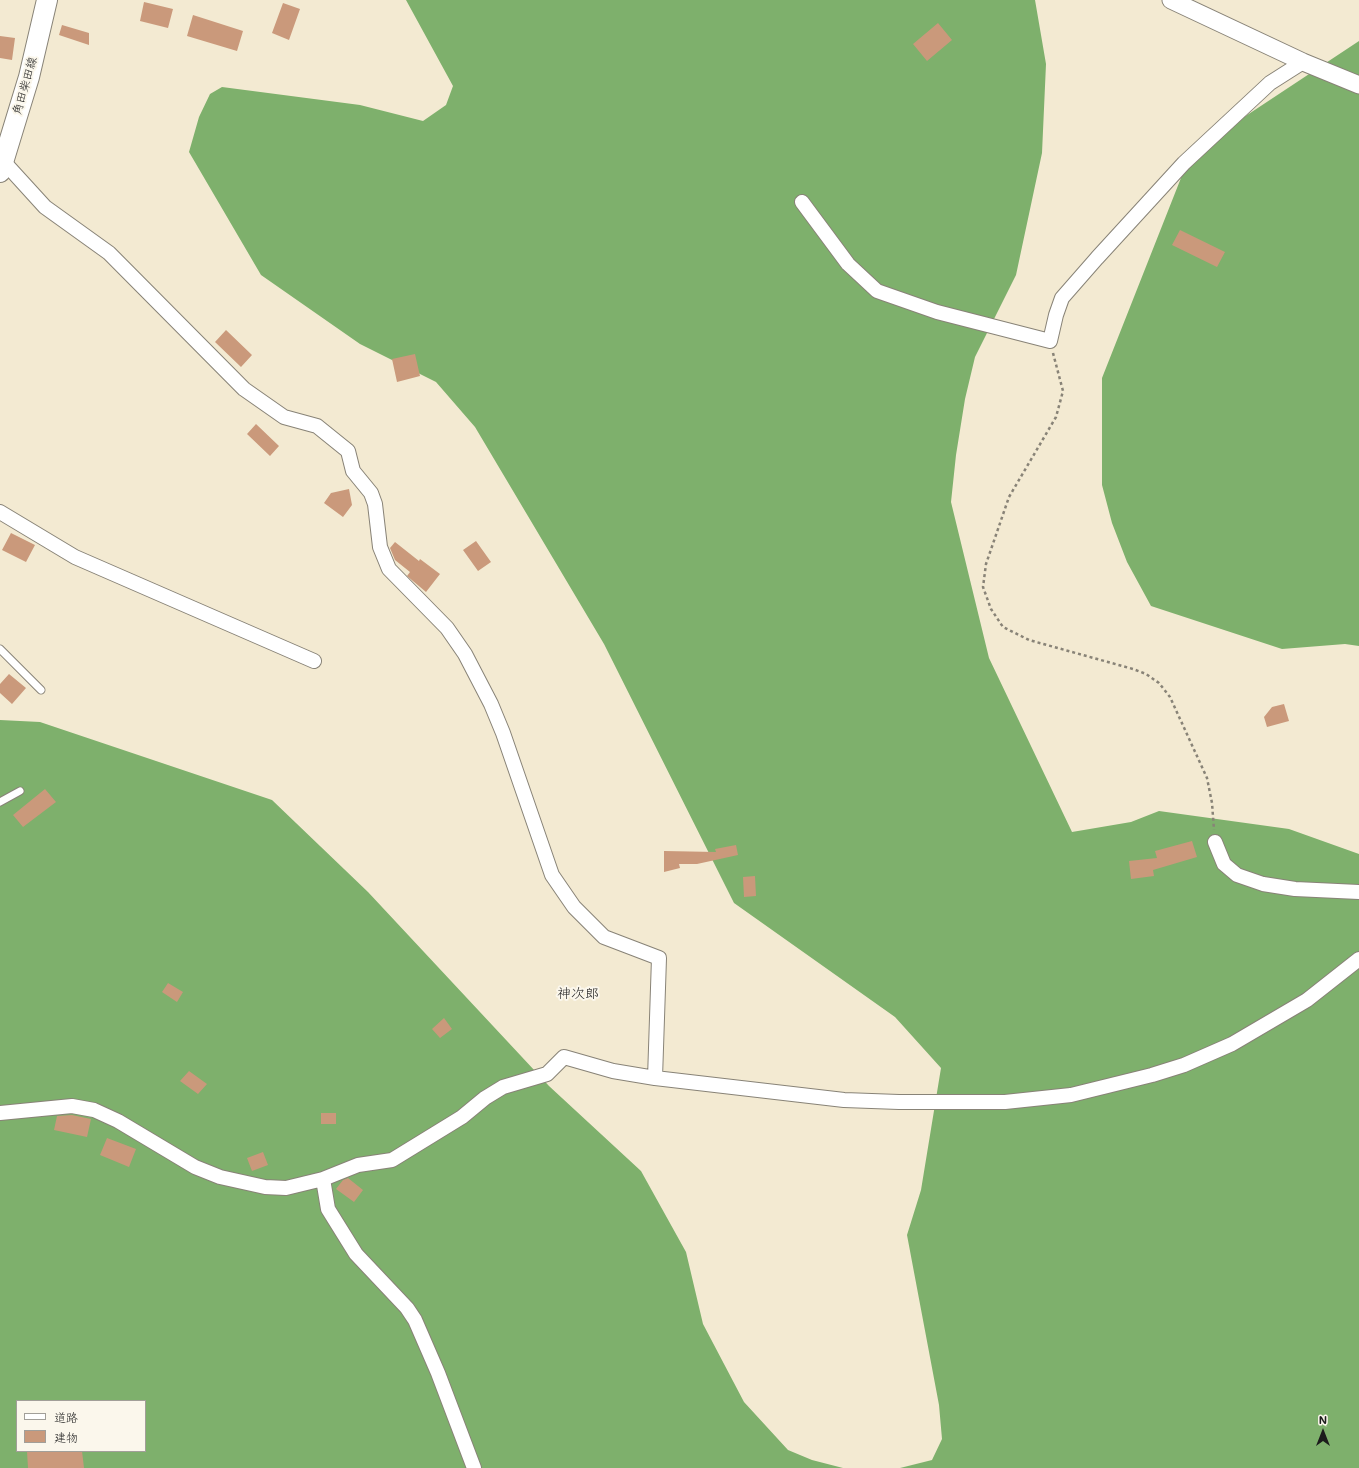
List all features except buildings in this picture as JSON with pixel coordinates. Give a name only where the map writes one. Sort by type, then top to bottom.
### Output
[{"type":"main road","name":"角田柴田線","points":[[2,166],[29,77],[47,0]]},
{"type":"street","points":[[1171,0],[1303,62],[1359,85]]},
{"type":"street","points":[[802,202],[848,264],[876,291],[936,312],[1050,341],[1056,315],[1062,298],[1097,258],[1184,163],[1270,83],[1303,62]]},
{"type":"street","points":[[2,166],[45,207],[109,253],[244,389],[284,417],[317,426],[348,451],[353,470],[371,493],[375,504],[380,547],[389,569],[447,628],[465,654],[491,704],[503,733],[552,875],[574,907],[604,936],[659,958],[655,1078]]},
{"type":"street","points":[[0,512],[75,557],[314,661]]},
{"type":"street","points":[[1215,842],[1224,864],[1237,875],[1263,884],[1295,889],[1359,892]]},
{"type":"street","points":[[0,1113],[72,1106],[94,1110],[118,1121],[195,1167],[220,1177],[265,1186],[286,1188],[323,1179],[358,1165],[392,1160],[462,1117],[485,1098],[503,1087],[547,1074],[564,1058],[613,1071],[655,1078],[836,1099],[883,1102],[1005,1102],[1071,1094],[1152,1075],[1184,1065],[1232,1044],[1307,1000],[1359,959]]},
{"type":"street","points":[[323,1179],[328,1209],[356,1254],[407,1308],[415,1320],[436,1366],[474,1468]]},
{"type":"lane","points":[[0,649],[41,690]]},
{"type":"lane","points":[[0,802],[20,791]]},
{"type":"path","points":[[1050,341],[1064,391],[1056,417],[1010,497],[986,564],[983,587],[991,609],[1003,627],[1029,640],[1133,669],[1146,674],[1159,683],[1170,697],[1207,778],[1212,803],[1215,842]]},
{"type":"green space","points":[[406,0],[1035,0],[1046,64],[1042,153],[1016,275],[975,357],[965,399],[956,455],[951,502],[989,658],[1072,832],[1131,822],[1159,811],[1289,829],[1359,854],[1359,1468],[900,1468],[932,1460],[942,1439],[939,1405],[907,1235],[921,1190],[941,1068],[895,1017],[734,903],[604,644],[475,427],[436,382],[360,344],[261,275],[189,152],[199,117],[210,94],[222,87],[360,105],[423,121],[446,105],[453,86]]},
{"type":"green space","points":[[1359,41],[1359,646],[1345,644],[1282,649],[1151,606],[1127,562],[1112,523],[1102,485],[1102,378],[1194,145],[1223,131]]},
{"type":"green space","points":[[0,720],[40,722],[272,800],[368,892],[549,1086],[641,1171],[686,1252],[703,1324],[744,1402],[788,1450],[812,1460],[843,1468],[0,1468]]},
{"type":"district","name":"神次郎","points":[[578,994]]}]
